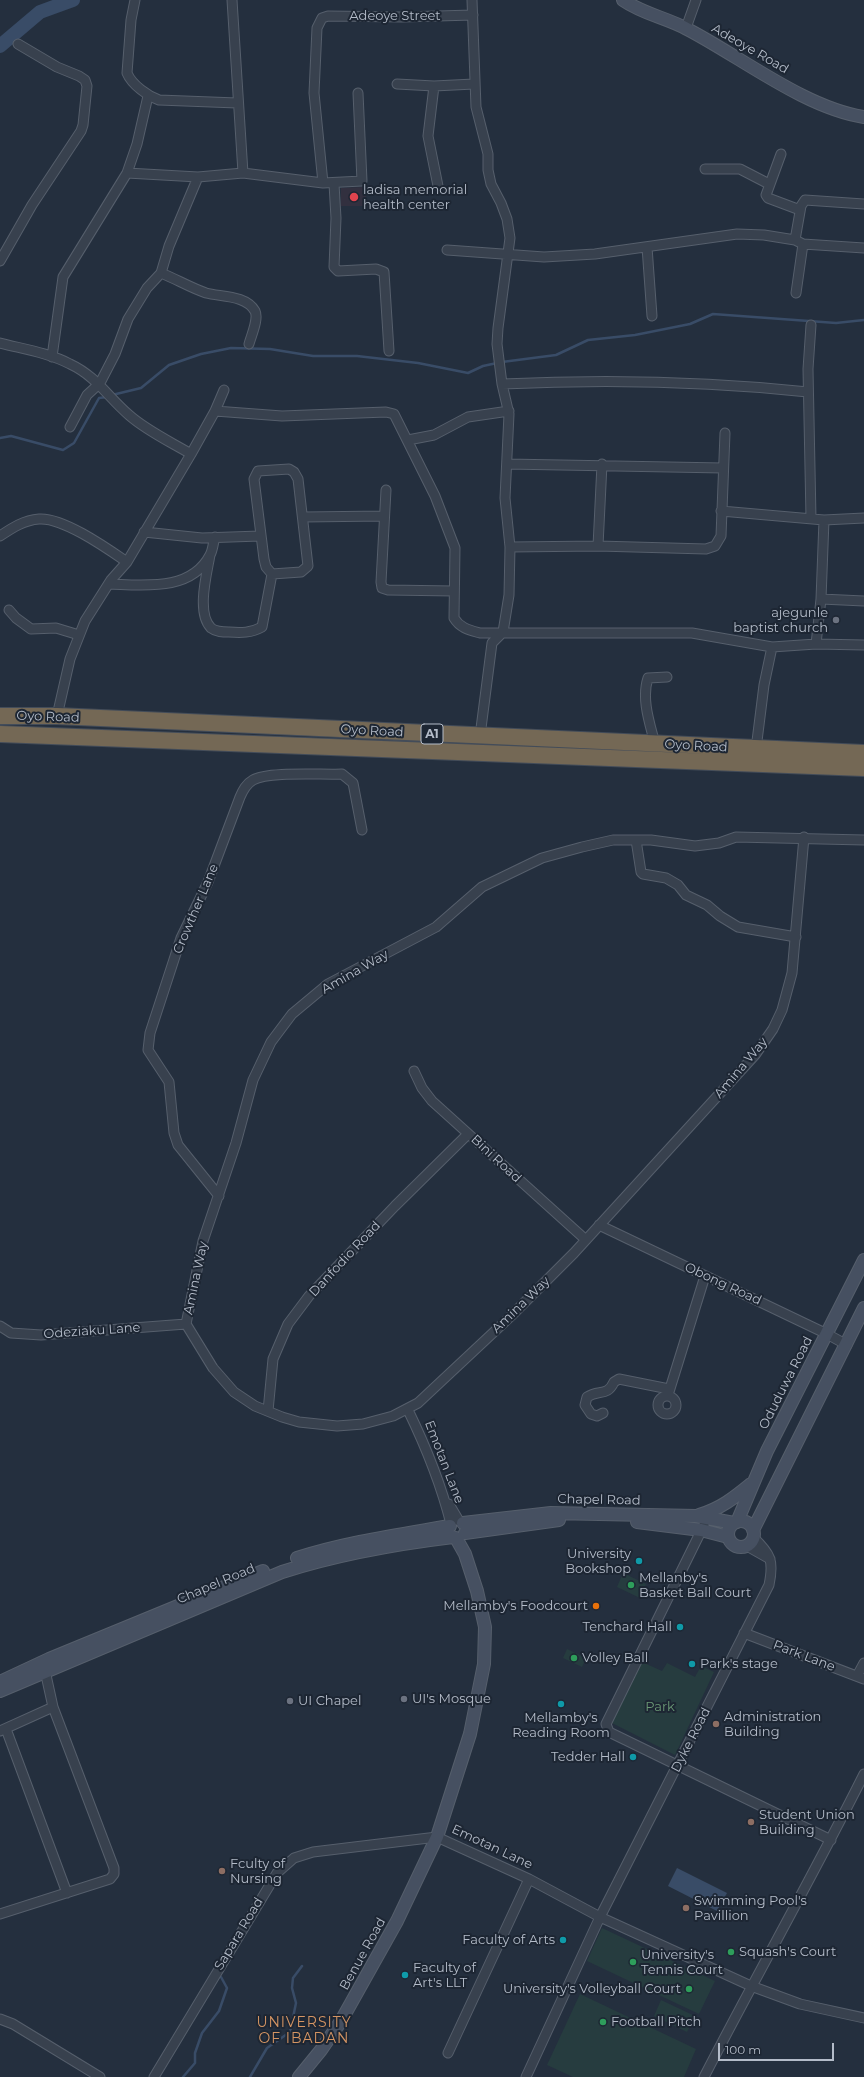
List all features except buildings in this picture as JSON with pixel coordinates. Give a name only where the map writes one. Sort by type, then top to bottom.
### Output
[{"type":"highway","name":"Oyo Road","points":[[0,716],[57,716],[864,753]]},
{"type":"highway","name":"Oyo Road","points":[[0,734],[864,768]]},
{"type":"highway","points":[[864,757],[864,768]]},
{"type":"street","points":[[135,0],[131,20],[127,73],[148,96],[159,100],[176,102],[237,103]]},
{"type":"street","points":[[232,0],[237,103],[243,173]]},
{"type":"street","points":[[472,0],[474,84],[480,129],[488,154],[490,184],[501,203],[507,219],[510,238],[498,328],[502,384],[509,411],[508,464],[505,498],[510,547],[509,595],[503,632],[492,643],[480,736]]},
{"type":"street","name":"Adeoye Road","points":[[624,0],[638,9],[686,28],[822,105],[851,115],[864,117]]},
{"type":"street","points":[[686,28],[696,0]]},
{"type":"street","name":"Adeoye Street","points":[[323,184],[314,93],[317,28],[322,18],[328,16],[402,17],[473,15]]},
{"type":"street","points":[[0,261],[32,205],[80,131],[83,125],[88,86],[86,80],[57,67],[18,44]]},
{"type":"street","points":[[396,84],[434,86],[474,84]]},
{"type":"street","points":[[434,86],[428,136],[438,186]]},
{"type":"street","points":[[127,173],[198,177],[243,173],[323,184],[362,181],[358,94]]},
{"type":"street","points":[[52,357],[56,317],[63,277],[127,173],[137,144],[148,96]]},
{"type":"street","points":[[781,154],[766,195],[768,198],[800,210]]},
{"type":"street","points":[[704,169],[740,169],[769,184]]},
{"type":"street","points":[[70,426],[86,395],[100,383],[115,354],[128,320],[147,288],[161,273],[169,246],[198,177]]},
{"type":"street","points":[[334,184],[336,218],[334,268],[338,271],[376,269],[384,272],[389,351]]},
{"type":"street","points":[[796,293],[800,210],[805,200],[864,204]]},
{"type":"street","points":[[447,250],[508,253],[544,257],[647,247],[736,234],[764,235],[799,242],[864,248]]},
{"type":"street","points":[[647,247],[652,316]]},
{"type":"street","points":[[161,273],[206,293],[240,300],[249,304],[255,312],[256,317],[249,344]]},
{"type":"street","points":[[811,325],[808,392],[811,518]]},
{"type":"street","points":[[0,343],[52,357],[73,365],[100,383],[112,400],[128,415],[191,454]]},
{"type":"street","points":[[502,384],[608,380],[736,384],[808,392]]},
{"type":"street","points":[[57,716],[70,659],[85,621],[108,584],[127,562],[191,454],[215,411],[224,390]]},
{"type":"street","points":[[215,411],[282,416],[386,412],[394,414],[435,496],[455,548],[454,618],[459,626],[480,633],[692,633],[772,647],[816,644],[864,645]]},
{"type":"street","points":[[408,440],[434,435],[468,417],[509,411]]},
{"type":"street","points":[[510,547],[598,546],[706,549],[715,546],[721,536],[725,433]]},
{"type":"street","points":[[508,464],[602,464],[723,468]]},
{"type":"street","points":[[598,546],[602,464]]},
{"type":"street","points":[[289,469],[294,472],[298,479],[308,566],[301,572],[272,574],[266,567],[260,536],[254,479],[258,472],[289,469]]},
{"type":"street","points":[[386,490],[381,582],[382,588],[388,590],[454,591]]},
{"type":"street","points":[[721,511],[824,520],[864,518]]},
{"type":"street","points":[[303,517],[384,516]]},
{"type":"street","points":[[0,536],[21,523],[40,519],[59,524],[95,540],[127,562]]},
{"type":"street","points":[[816,644],[821,599],[824,520]]},
{"type":"street","points":[[144,532],[215,537],[260,536]]},
{"type":"street","points":[[215,537],[210,555],[203,602],[207,621],[212,628],[219,631],[245,633],[262,627],[272,574]]},
{"type":"street","points":[[108,584],[164,584],[178,581],[193,574],[201,568],[210,555]]},
{"type":"street","points":[[821,599],[864,601]]},
{"type":"street","points":[[9,610],[16,618],[30,629],[56,628],[79,636]]},
{"type":"street","points":[[756,749],[764,685],[772,647]]},
{"type":"street","points":[[655,744],[648,715],[646,684],[648,678],[667,677]]},
{"type":"street","name":"Crowther Lane","points":[[219,1196],[178,1145],[174,1133],[169,1082],[148,1050],[150,1033],[181,938],[208,882],[245,786],[253,780],[271,775],[342,774],[353,784],[362,830]]},
{"type":"street","name":"Amina Way","points":[[804,837],[792,973],[786,997],[773,1029],[755,1055],[586,1240],[511,1316],[418,1403],[408,1410],[393,1416],[363,1424],[337,1426],[299,1422],[255,1406],[234,1392],[213,1368],[186,1324],[204,1241],[219,1196],[253,1080],[271,1042],[292,1014],[328,984],[436,927],[482,887],[542,858],[614,840],[651,840],[695,846],[719,843],[736,837],[804,837],[864,840]]},
{"type":"street","points":[[636,840],[640,872],[643,874],[666,878],[678,885],[686,895],[707,905],[720,916],[738,927],[796,937]]},
{"type":"street","name":"Bini Road","points":[[414,1071],[422,1088],[432,1101],[586,1240]]},
{"type":"street","name":"Danfodio Road","points":[[268,1411],[274,1359],[288,1324],[309,1296],[395,1206],[468,1134]]},
{"type":"street","name":"Obong Road","points":[[599,1225],[827,1334],[846,1345]]},
{"type":"street","name":"Oduduwa Road","points":[[736,1522],[766,1451],[864,1260]]},
{"type":"street","points":[[603,1413],[597,1416],[591,1414],[586,1405],[587,1398],[594,1392],[605,1393],[611,1388],[614,1382],[619,1379],[668,1392],[705,1276]]},
{"type":"street","points":[[751,1538],[749,1523],[736,1522],[729,1529],[728,1537],[734,1545],[740,1547],[751,1538],[864,1308]]},
{"type":"street","name":"Odeziaku Lane","points":[[0,1326],[12,1333],[40,1335],[186,1324]]},
{"type":"street","name":"Emotan Lane","points":[[408,1410],[427,1451],[458,1530],[482,1609],[484,1627],[484,1664],[470,1734],[437,1837],[529,1879],[600,1917],[751,1986],[800,2004],[864,2018]]},
{"type":"street","points":[[754,1482],[728,1503],[702,1517],[701,1530],[606,1724],[606,1728],[609,1732],[831,1840]]},
{"type":"street","name":"Chapel Road","points":[[458,1530],[551,1513],[702,1517],[736,1522]]},
{"type":"street","name":"Chapel Road","points":[[0,1691],[45,1668],[49,1659],[279,1564],[333,1547],[458,1530],[558,1520],[628,1521],[701,1530],[728,1537]]},
{"type":"street","name":"Dyke Road","points":[[526,2077],[600,1917],[769,1585],[771,1560],[764,1547],[751,1538]]},
{"type":"street","name":"Park Lane","points":[[744,1633],[860,1678]]},
{"type":"street","points":[[860,1678],[864,1662]]},
{"type":"street","points":[[0,1914],[110,1879],[114,1874],[114,1868],[53,1708],[45,1668]]},
{"type":"street","name":"Chapel Road","points":[[0,1682],[45,1668]]},
{"type":"street","points":[[53,1708],[3,1730],[67,1893]]},
{"type":"street","points":[[704,2077],[751,1986],[831,1840],[864,1774]]},
{"type":"street","name":"Sapara Road","points":[[154,2077],[249,1916],[276,1873],[289,1861],[313,1852],[437,1837]]},
{"type":"street","name":"Benue Road","points":[[299,2077],[321,2050],[341,2021],[371,1971],[437,1837]]},
{"type":"street","points":[[448,2053],[529,1879]]},
{"type":"street","points":[[0,2019],[12,2024],[100,2077]]},
{"type":"shaded area","name":"ladisa memorial health center","points":[[366,187],[366,206],[341,206],[341,188]]},
{"type":"green space","name":"Mellanby's Basket Ball Court","points":[[623,1573],[646,1584],[640,1598],[617,1587]]},
{"type":"green space","name":"Volley Ball","points":[[567,1649],[586,1658],[582,1667],[563,1658]]},
{"type":"green space","name":"Park","points":[[642,1662],[662,1671],[667,1663],[695,1677],[701,1666],[714,1672],[675,1755],[612,1723]]},
{"type":"green space","name":"University's Tennis Court","points":[[602,1928],[715,1981],[699,2014],[587,1961]]},
{"type":"green space","name":"Football Pitch","points":[[580,1994],[696,2049],[684,2077],[573,2077],[547,2065]]},
{"type":"green space","points":[[661,2000],[695,2016],[687,2032],[654,2016]]},
{"type":"water","points":[[677,1868],[727,1893],[717,1911],[668,1886]]},
{"type":"waterway","points":[[0,46],[40,12],[73,0]]},
{"type":"waterway","points":[[502,362],[556,355],[588,340],[635,335],[690,324],[713,314],[836,323],[864,320]]},
{"type":"waterway","points":[[112,395],[141,388],[169,365],[201,354],[231,348],[270,349],[313,356],[357,356],[418,363],[468,373],[483,366],[497,363]]},
{"type":"waterway","points":[[0,438],[11,436],[63,450],[74,443],[99,398],[107,397]]},
{"type":"waterway","points":[[250,2077],[267,2048],[290,2032],[296,2003],[292,1988],[293,1978],[302,1966]]},
{"type":"waterway","points":[[183,2077],[195,2063],[195,2053],[202,2033],[219,2011],[227,1988],[221,1977]]},
{"type":"place","name":"ladisa memorial health center","points":[[354,197]]},
{"type":"place","name":"ajegunle baptist church","points":[[836,620]]},
{"type":"place","name":"University Bookshop","points":[[639,1561]]},
{"type":"place","name":"Mellanby's Basket Ball Court","points":[[631,1585]]},
{"type":"place","name":"Mellamby's Foodcourt","points":[[596,1606]]},
{"type":"place","name":"Tenchard Hall","points":[[680,1627]]},
{"type":"place","name":"Volley Ball","points":[[574,1658]]},
{"type":"place","name":"Park's stage","points":[[692,1664]]},
{"type":"place","name":"UI's Mosque","points":[[404,1699]]},
{"type":"place","name":"UI Chapel","points":[[290,1701]]},
{"type":"place","name":"Mellamby's Reading Room","points":[[561,1704]]},
{"type":"place","name":"Administration Building","points":[[716,1724]]},
{"type":"place","name":"Tedder Hall","points":[[633,1757]]},
{"type":"place","name":"Student Union Building","points":[[751,1822]]},
{"type":"place","name":"Fculty of Nursing","points":[[222,1871]]},
{"type":"place","name":"Swimming Pool's Pavillion","points":[[686,1908]]},
{"type":"place","name":"Faculty of Arts","points":[[563,1940]]},
{"type":"place","name":"Squash's Court","points":[[731,1952]]},
{"type":"place","name":"University's Tennis Court","points":[[633,1962]]},
{"type":"place","name":"Faculty of Art's LLT","points":[[405,1975]]},
{"type":"place","name":"University's Volleyball Court","points":[[689,1989]]},
{"type":"place","name":"Football Pitch","points":[[603,2022]]},
{"type":"district","name":"UNIVERSITY OF IBADAN","points":[[304,2032]]}]
